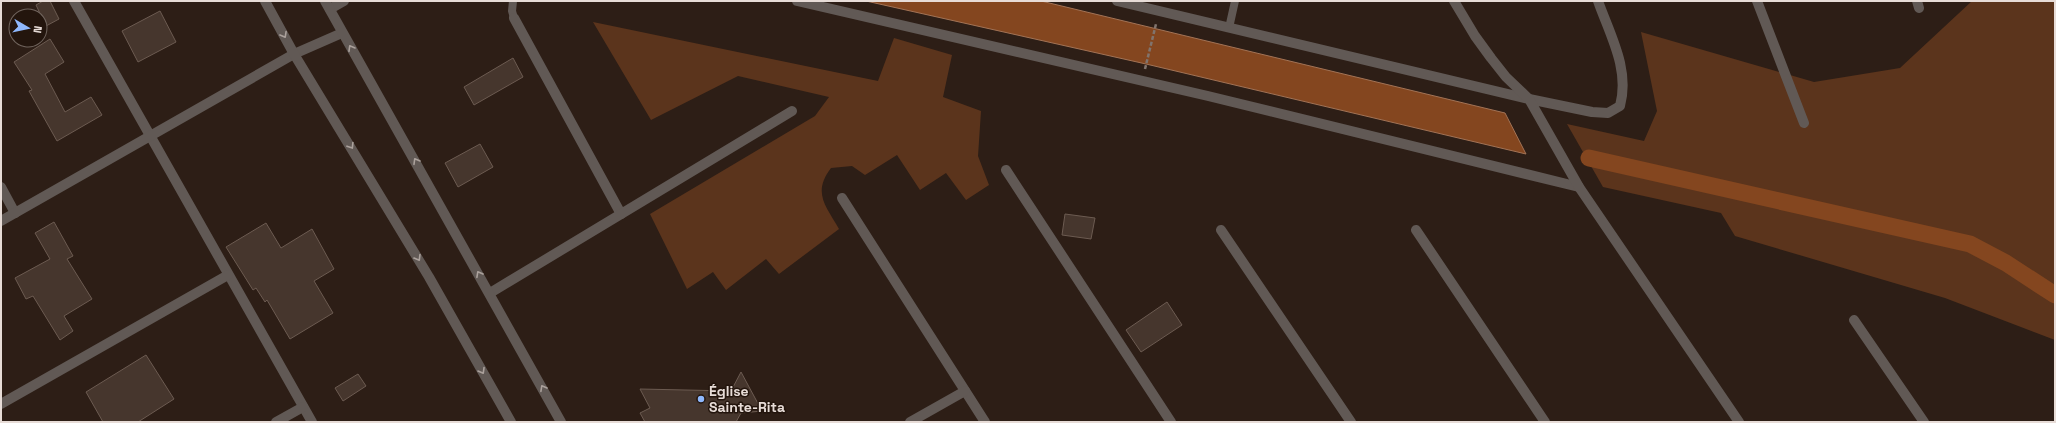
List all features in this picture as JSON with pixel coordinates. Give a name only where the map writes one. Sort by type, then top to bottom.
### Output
[{"type":"street","points":[[74,1],[312,422]]},
{"type":"street","points":[[265,1],[294,54],[425,270],[511,422]]},
{"type":"street","points":[[344,1],[328,5],[342,33],[562,422]]},
{"type":"street","points":[[797,1],[1208,96],[1579,187]]},
{"type":"street","points":[[1117,1],[1529,100],[1592,112],[1608,113],[1620,106],[1623,94],[1624,76],[1620,60],[1598,1]]},
{"type":"street","points":[[1454,1],[1475,36],[1506,78],[1529,100],[1579,187],[1738,422]]},
{"type":"street","points":[[1757,1],[1804,123]]},
{"type":"street","points":[[514,18],[621,214]]},
{"type":"street","points":[[1,221],[294,54],[342,33]]},
{"type":"street","points":[[490,293],[792,111]]},
{"type":"street","points":[[1006,170],[1171,422]]},
{"type":"street","points":[[1,187],[15,213]]},
{"type":"street","points":[[842,198],[985,422]]},
{"type":"street","points":[[1221,230],[1351,422]]},
{"type":"street","points":[[1416,230],[1545,422]]},
{"type":"street","points":[[1,404],[228,275]]},
{"type":"street","points":[[1854,320],[1924,422]]},
{"type":"street","points":[[910,422],[965,391]]},
{"type":"street","points":[[276,422],[303,407]]},
{"type":"lane","points":[[513,1],[512,11],[514,18]]},
{"type":"lane","points":[[1229,28],[1235,1]]},
{"type":"path","points":[[1146,64],[1155,27]]},
{"type":"shaded area","points":[[866,1],[1041,1],[1505,113],[1526,154],[1146,64]]},
{"type":"shaded area","points":[[1972,1],[2055,1],[2055,340],[1945,298],[1735,236],[1721,213],[1603,187],[1567,124],[1644,141],[1657,111],[1641,32],[1814,82],[1900,68]]},
{"type":"shaded area","points":[[593,22],[878,81],[894,38],[952,55],[943,97],[981,111],[978,156],[989,185],[966,200],[946,173],[920,190],[897,155],[865,175],[852,166],[831,168],[822,185],[822,192],[826,206],[839,229],[779,274],[766,259],[726,290],[713,272],[687,289],[650,214],[815,116],[829,97],[738,76],[651,120]]},
{"type":"building","points":[[43,1],[50,1],[59,19],[48,25],[48,8],[37,8],[36,5]]},
{"type":"building","points":[[160,11],[176,42],[138,62],[122,31]]},
{"type":"building","points":[[50,39],[64,62],[45,74],[65,112],[91,97],[102,115],[57,141],[29,91],[32,90],[14,62],[36,48],[48,48],[48,40]]},
{"type":"building","points":[[513,58],[523,77],[474,105],[464,87]]},
{"type":"building","points":[[480,144],[493,167],[458,187],[445,163]]},
{"type":"building","points":[[1065,214],[1095,218],[1091,239],[1062,235]]},
{"type":"building","points":[[54,222],[73,256],[67,259],[92,299],[64,316],[73,331],[60,340],[33,296],[26,299],[15,278],[50,259],[35,233]]},
{"type":"building","points":[[266,223],[281,248],[312,229],[334,269],[314,281],[333,313],[290,339],[267,300],[265,302],[256,288],[253,290],[226,247]]},
{"type":"building","points":[[1167,302],[1182,325],[1141,352],[1126,330]]},
{"type":"building","points":[[146,355],[174,399],[138,422],[103,422],[86,392]]},
{"type":"building","name":"Église Sainte-Rita","points":[[741,372],[762,411],[741,413],[736,422],[645,422],[640,413],[650,408],[640,389],[731,391]]},
{"type":"building","points":[[358,374],[366,386],[343,401],[335,388]]},
{"type":"waterway","points":[[1589,158],[1970,244],[2006,263],[2055,295]]},
{"type":"place","name":"Église Sainte-Rita","points":[[701,399]]}]
